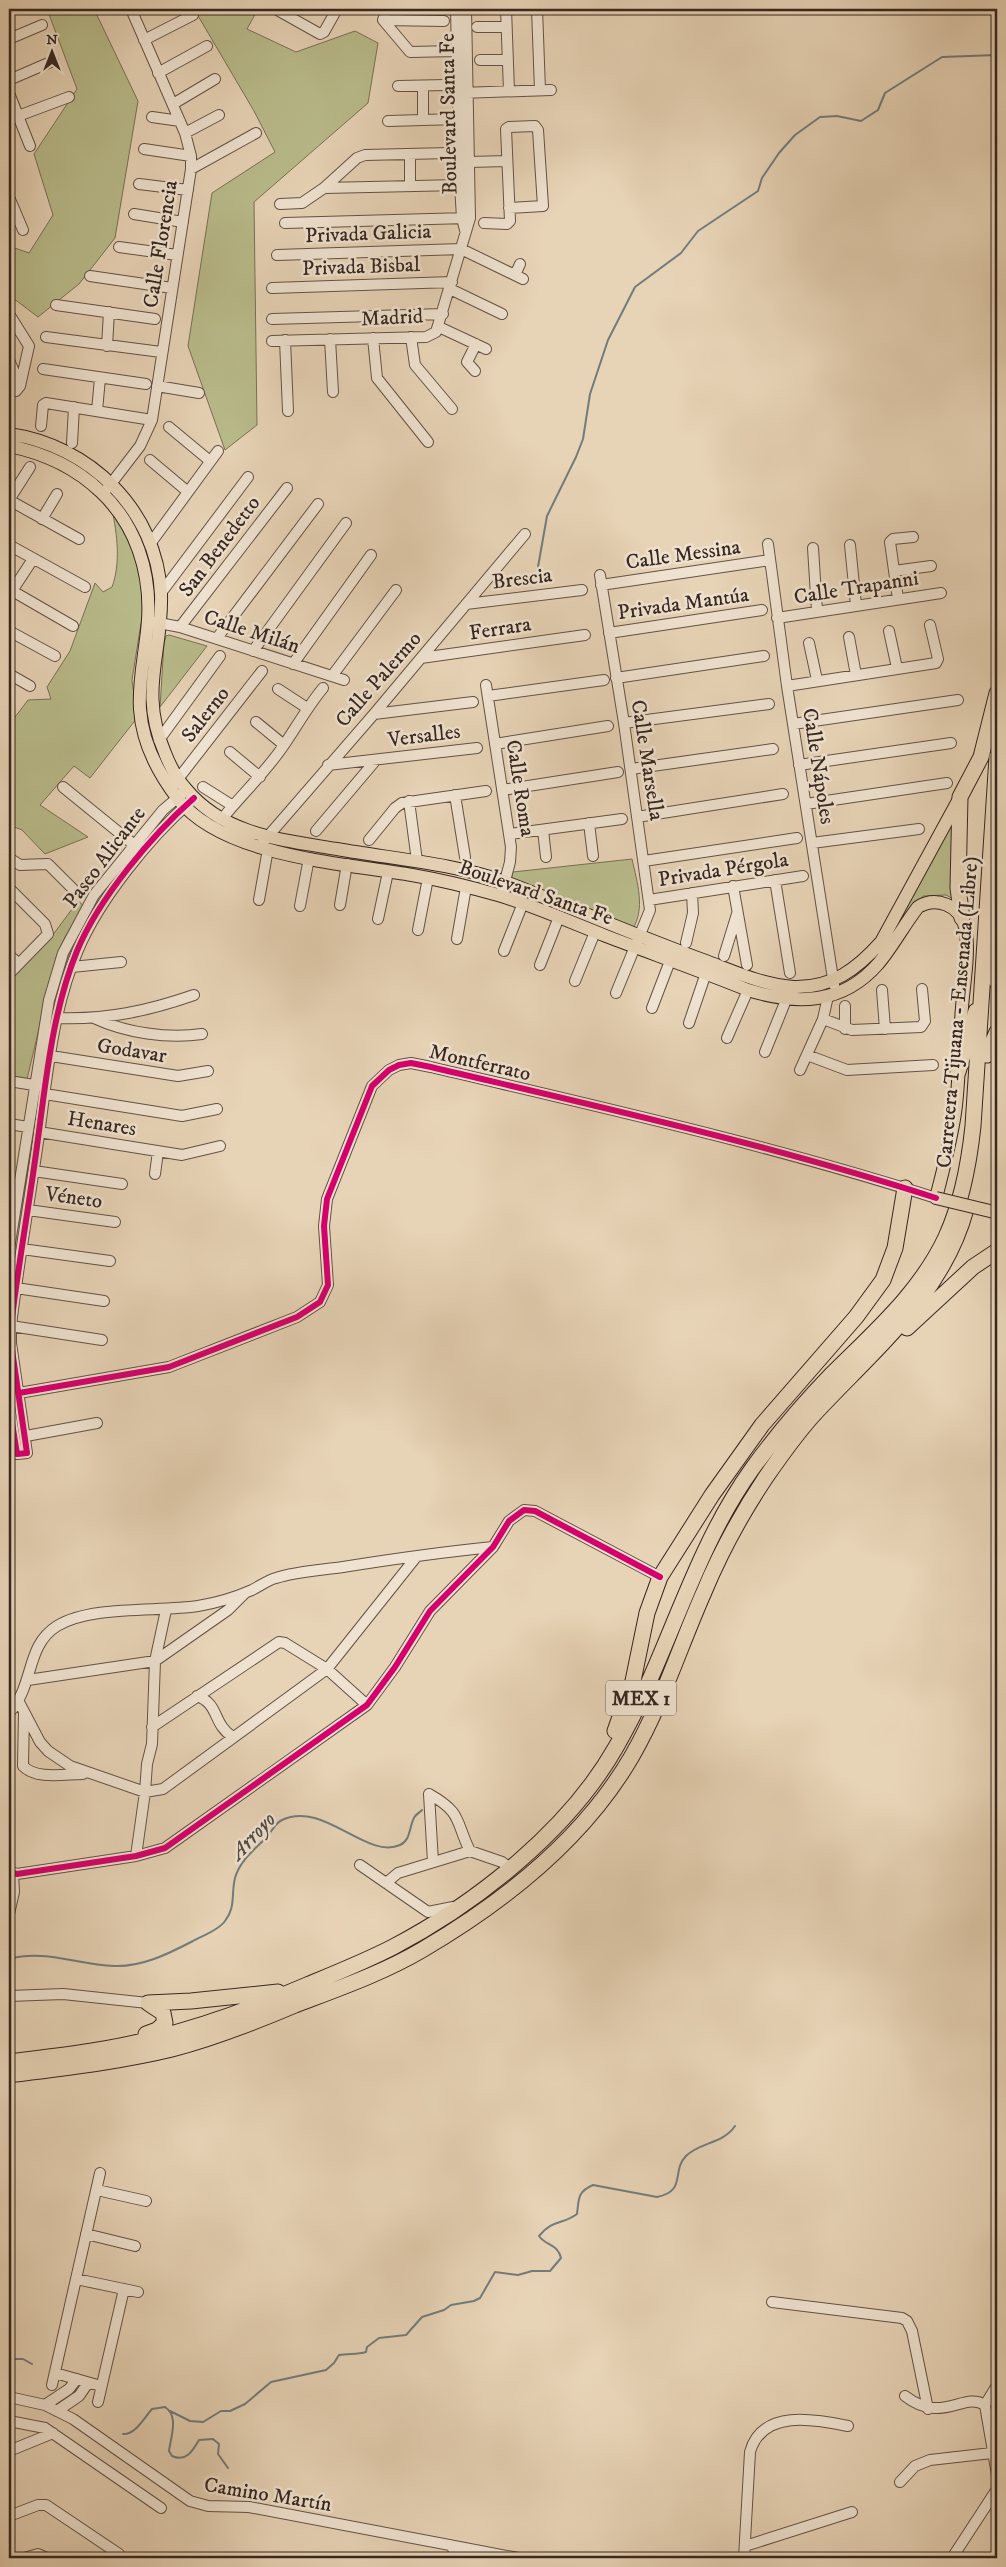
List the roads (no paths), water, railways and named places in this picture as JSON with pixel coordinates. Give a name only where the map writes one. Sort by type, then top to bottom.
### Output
[{"type":"highway","points":[[962,918],[958,888],[960,797],[982,757],[997,693]]},
{"type":"highway","name":"Carretera Tijuana - Ensenada (Libre)","points":[[9,2062],[116,2047],[213,2022],[297,1989],[394,1947],[461,1904],[510,1868],[553,1829],[598,1775],[616,1748],[642,1698],[698,1564],[723,1516],[748,1475],[786,1424],[906,1298],[931,1264],[944,1241],[968,1167],[983,988],[997,757]]},
{"type":"highway","name":"Carretera Tijuana - Ensenada (Libre)","points":[[9,2075],[142,2056],[214,2037],[386,1968],[421,1951],[535,1870],[571,1837],[590,1815],[632,1756],[651,1718],[724,1549],[766,1477],[814,1414],[878,1349],[926,1293],[949,1256],[961,1229],[976,1169],[995,977],[997,887]]},
{"type":"highway","points":[[958,1072],[983,988]]},
{"type":"highway","points":[[987,1055],[997,1032]]},
{"type":"highway","points":[[598,1775],[633,1681],[647,1613],[660,1577],[712,1495],[762,1425],[856,1317],[883,1280],[893,1258],[905,1188]]},
{"type":"highway","points":[[878,1349],[891,1343],[973,1266],[997,1251]]},
{"type":"highway","points":[[148,2003],[217,1999],[297,1989]]},
{"type":"highway","points":[[116,2047],[163,2026],[165,2018],[162,2013],[148,2003]]},
{"type":"main road","name":"Boulevard Santa Fe","points":[[14,434],[46,442],[71,454],[110,483],[132,508],[150,544],[161,593],[140,694],[142,723],[146,741],[156,764],[215,829],[308,858],[428,878],[500,896],[560,916],[595,932],[636,941],[763,982],[832,990]]},
{"type":"main road","name":"Boulevard Santa Fe","points":[[9,447],[56,460],[83,476],[104,495],[125,520],[136,542],[147,583],[154,622],[151,695],[152,716],[159,740],[186,798],[264,845],[417,861],[504,882],[636,941],[670,961],[748,990],[786,1000],[809,1000],[832,990],[890,938],[918,907],[927,902],[948,904],[962,918]]},
{"type":"main road","name":"Boulevard Santa Fe","points":[[890,938],[960,797]]},
{"type":"main road","points":[[962,918],[966,944],[955,1112],[936,1198],[996,1212]]},
{"type":"street","name":"Calle Florencia","points":[[104,495],[110,483],[140,446],[152,420],[176,255],[191,169],[191,156],[185,133],[131,9]]},
{"type":"street","points":[[280,11],[320,34],[324,32],[337,9]]},
{"type":"street","points":[[383,20],[387,9]]},
{"type":"street","name":"Boulevard Santa Fe","points":[[456,9],[457,51],[468,162],[466,218]]},
{"type":"street","name":"Boulevard Santa Fe","points":[[466,9],[462,93],[458,119],[460,185],[466,218]]},
{"type":"street","points":[[506,9],[508,92]]},
{"type":"street","points":[[462,93],[546,90],[537,9]]},
{"type":"street","points":[[144,40],[193,15]]},
{"type":"street","points":[[383,20],[444,21]]},
{"type":"street","points":[[383,20],[410,52],[457,51]]},
{"type":"street","points":[[9,39],[42,25]]},
{"type":"street","points":[[477,27],[506,26]]},
{"type":"street","points":[[158,72],[207,46]]},
{"type":"street","points":[[480,60],[508,60]]},
{"type":"street","points":[[9,80],[53,61]]},
{"type":"street","points":[[172,104],[215,79]]},
{"type":"street","points":[[398,86],[447,85]]},
{"type":"street","points":[[423,120],[424,86]]},
{"type":"street","points":[[9,93],[30,146]]},
{"type":"street","points":[[18,116],[68,97]]},
{"type":"street","points":[[185,133],[219,115]]},
{"type":"street","points":[[152,117],[180,121]]},
{"type":"street","points":[[388,121],[458,119]]},
{"type":"street","points":[[484,224],[507,224],[510,221],[509,208],[506,129],[509,127],[537,127],[542,207],[509,208]]},
{"type":"street","points":[[191,169],[256,133]]},
{"type":"street","points":[[144,149],[191,156]]},
{"type":"street","points":[[280,204],[302,203],[324,188],[361,156],[450,153]]},
{"type":"street","points":[[410,154],[410,186]]},
{"type":"street","points":[[468,162],[507,161]]},
{"type":"street","points":[[139,184],[188,190]]},
{"type":"street","points":[[324,188],[460,185]]},
{"type":"street","points":[[9,197],[23,230]]},
{"type":"street","points":[[134,214],[183,222]]},
{"type":"street","points":[[285,223],[466,218]]},
{"type":"street","name":"Madrid","points":[[272,341],[430,336],[439,327],[443,314],[461,249],[466,218]]},
{"type":"street","points":[[119,247],[176,255]]},
{"type":"street","points":[[461,249],[519,277],[520,264]]},
{"type":"street","name":"Privada Galicia","points":[[277,255],[461,249]]},
{"type":"street","points":[[90,276],[172,288]]},
{"type":"street","points":[[451,285],[502,314]]},
{"type":"street","name":"Privada Bisbal","points":[[272,288],[451,285]]},
{"type":"street","points":[[56,306],[156,318]]},
{"type":"street","points":[[107,346],[109,312]]},
{"type":"street","points":[[9,314],[28,346],[20,386],[16,391],[9,392]]},
{"type":"street","points":[[272,319],[443,314]]},
{"type":"street","points":[[439,327],[486,349]]},
{"type":"street","points":[[46,337],[161,352]]},
{"type":"street","points":[[411,337],[415,365],[452,409]]},
{"type":"street","points":[[372,338],[377,378],[428,442]]},
{"type":"street","points":[[330,339],[333,392]]},
{"type":"street","points":[[285,340],[288,411]]},
{"type":"street","points":[[475,370],[468,362],[476,344]]},
{"type":"street","points":[[9,360],[20,386]]},
{"type":"street","points":[[42,369],[146,384]]},
{"type":"street","points":[[97,411],[100,378]]},
{"type":"street","points":[[157,386],[198,394]]},
{"type":"street","points":[[41,426],[44,403],[152,420]]},
{"type":"street","points":[[72,443],[74,407]]},
{"type":"street","points":[[169,427],[210,461]]},
{"type":"street","points":[[9,447],[14,434]]},
{"type":"street","points":[[150,544],[218,451]]},
{"type":"street","points":[[150,460],[188,492]]},
{"type":"street","points":[[30,467],[9,500],[79,538]]},
{"type":"street","points":[[161,593],[248,477]]},
{"type":"street","name":"San Benedetto","points":[[180,627],[287,488]]},
{"type":"street","points":[[42,519],[58,494]]},
{"type":"street","points":[[217,638],[318,504]]},
{"type":"street","points":[[253,650],[346,522]]},
{"type":"street","name":"Calle Palermo","points":[[264,845],[328,766],[525,534]]},
{"type":"street","points":[[898,599],[890,541],[913,537]]},
{"type":"street","name":"Calle Nápoles","points":[[768,544],[777,618],[812,843],[832,990]]},
{"type":"street","points":[[850,544],[856,605]]},
{"type":"street","points":[[9,545],[85,587]]},
{"type":"street","points":[[813,548],[817,611]]},
{"type":"street","points":[[293,664],[371,555]]},
{"type":"street","points":[[33,559],[10,590],[72,626]]},
{"type":"street","name":"Calle Messina","points":[[601,580],[770,560]]},
{"type":"street","points":[[894,571],[931,566]]},
{"type":"street","name":"Calle Marsella","points":[[601,580],[631,769],[649,900],[649,916],[636,941],[616,993]]},
{"type":"street","points":[[332,676],[396,590]]},
{"type":"street","name":"Brescia","points":[[466,604],[582,590]]},
{"type":"street","name":"Calle Trapanni","points":[[777,618],[941,593]]},
{"type":"street","name":"Privada Mantúa","points":[[609,633],[762,610]]},
{"type":"street","name":"Calle Milán","points":[[154,622],[180,627],[217,638],[344,680]]},
{"type":"street","points":[[787,686],[938,661],[930,625]]},
{"type":"street","points":[[889,630],[897,668]]},
{"type":"street","points":[[9,631],[55,656]]},
{"type":"street","name":"Ferrara","points":[[421,658],[585,635]]},
{"type":"street","points":[[849,637],[856,675]]},
{"type":"street","points":[[809,644],[817,680]]},
{"type":"street","points":[[159,740],[220,656]]},
{"type":"street","points":[[616,678],[764,656]]},
{"type":"street","name":"Salerno","points":[[178,779],[262,672]]},
{"type":"street","points":[[9,674],[30,686]]},
{"type":"street","points":[[488,696],[604,680]]},
{"type":"street","name":"Calle Roma","points":[[486,685],[512,854],[500,896]]},
{"type":"street","points":[[222,819],[260,777],[284,745],[307,708],[323,688]]},
{"type":"street","points":[[278,689],[307,708]]},
{"type":"street","points":[[793,724],[958,700]]},
{"type":"street","points":[[374,714],[473,702]]},
{"type":"street","points":[[624,723],[769,704]]},
{"type":"street","points":[[256,722],[284,745]]},
{"type":"street","points":[[495,744],[608,726]]},
{"type":"street","points":[[800,764],[951,743]]},
{"type":"street","name":"Versalles","points":[[328,766],[478,748]]},
{"type":"street","points":[[631,769],[773,749]]},
{"type":"street","points":[[230,752],[260,777]]},
{"type":"street","name":"Versalles","points":[[316,831],[376,760]]},
{"type":"street","points":[[502,790],[618,772]]},
{"type":"street","points":[[806,804],[947,783]]},
{"type":"street","points":[[64,787],[134,843],[142,853]]},
{"type":"street","points":[[203,787],[233,806]]},
{"type":"street","points":[[369,840],[395,808],[409,801],[486,791]]},
{"type":"street","points":[[637,816],[783,794]]},
{"type":"street","points":[[455,795],[465,857]]},
{"type":"street","name":"Paseo Alicante","points":[[9,1249],[34,1085],[52,986],[67,942],[94,895],[134,843],[162,810],[186,798]]},
{"type":"street","name":"Paseo Alicante","points":[[17,1450],[26,1436],[10,1344],[11,1326],[45,1090],[58,1018],[72,967],[86,933],[104,901],[186,798]]},
{"type":"street","points":[[409,801],[417,861]]},
{"type":"street","points":[[510,834],[622,819]]},
{"type":"street","points":[[589,823],[592,856]]},
{"type":"street","points":[[812,843],[919,829]]},
{"type":"street","points":[[543,830],[546,857]]},
{"type":"street","points":[[644,861],[797,838]]},
{"type":"street","points":[[259,900],[264,845]]},
{"type":"street","points":[[300,906],[308,858]]},
{"type":"street","points":[[9,873],[13,861],[46,863],[76,892]]},
{"type":"street","points":[[340,905],[347,864]]},
{"type":"street","points":[[378,919],[388,872]]},
{"type":"street","name":"Privada Pérgola","points":[[649,900],[803,876]]},
{"type":"street","points":[[418,930],[428,878]]},
{"type":"street","points":[[775,880],[790,973]]},
{"type":"street","points":[[733,886],[747,965]]},
{"type":"street","points":[[457,939],[466,887]]},
{"type":"street","points":[[9,888],[45,924],[47,930],[46,938],[9,974]]},
{"type":"street","points":[[686,943],[693,913],[692,892]]},
{"type":"street","points":[[94,895],[104,901]]},
{"type":"street","points":[[504,951],[522,903]]},
{"type":"street","points":[[724,956],[738,913]]},
{"type":"street","points":[[540,965],[560,916]]},
{"type":"street","points":[[575,981],[595,932]]},
{"type":"street","points":[[9,955],[19,964]]},
{"type":"street","points":[[652,1008],[670,961]]},
{"type":"street","points":[[72,967],[121,962]]},
{"type":"street","points":[[689,1023],[706,973]]},
{"type":"street","points":[[823,1019],[845,1028],[924,1026],[922,989]]},
{"type":"street","points":[[727,1038],[748,990]]},
{"type":"street","points":[[800,1070],[823,1019],[832,990]]},
{"type":"street","points":[[882,990],[886,1028]]},
{"type":"street","points":[[58,1018],[94,1018],[152,1010],[194,995]]},
{"type":"street","points":[[765,1052],[786,1000]]},
{"type":"street","points":[[845,1006],[845,1028]]},
{"type":"street","points":[[94,1018],[110,1025],[173,1036],[202,1034]]},
{"type":"street","points":[[807,1055],[847,1070],[933,1065]]},
{"type":"street","name":"Godavar","points":[[51,1056],[183,1077],[208,1071]]},
{"type":"street","name":"Montferrato","points":[[19,1394],[169,1367],[217,1350],[297,1317],[320,1302],[328,1285],[324,1226],[327,1199],[372,1086],[389,1070],[399,1065],[431,1066],[636,1116],[868,1176],[936,1198]]},
{"type":"street","points":[[9,1081],[34,1085],[45,1090],[180,1116],[217,1109]]},
{"type":"street","points":[[9,1124],[28,1127]]},
{"type":"street","name":"Henares","points":[[39,1132],[187,1155],[220,1146]]},
{"type":"street","name":"Henares","points":[[155,1174],[158,1151]]},
{"type":"street","points":[[34,1171],[122,1184]]},
{"type":"street","name":"Véneto","points":[[28,1210],[115,1222]]},
{"type":"street","points":[[22,1249],[110,1261]]},
{"type":"street","points":[[16,1288],[104,1301]]},
{"type":"street","points":[[11,1326],[102,1340]]},
{"type":"street","name":"Paseo Alicante","points":[[9,1407],[17,1450]]},
{"type":"street","points":[[26,1436],[97,1423]]},
{"type":"street","points":[[9,1914],[14,1892],[11,1872],[136,1856],[166,1848],[367,1705],[395,1668],[430,1611],[493,1547],[508,1521],[518,1513],[529,1510],[660,1577]]},
{"type":"street","points":[[87,1774],[29,1772],[23,1766],[21,1760],[21,1706],[32,1662],[39,1644],[56,1626],[68,1620],[91,1614],[166,1610],[216,1602],[246,1592],[277,1577],[417,1556],[493,1547]]},
{"type":"street","points":[[21,1706],[40,1742],[48,1751],[70,1766],[87,1774],[145,1792],[162,1788],[326,1669],[417,1556]]},
{"type":"street","points":[[28,1680],[121,1668],[155,1661],[228,1610],[246,1592]]},
{"type":"street","points":[[136,1856],[152,1727],[155,1661],[166,1610]]},
{"type":"street","points":[[152,1727],[280,1642],[285,1643],[326,1669],[367,1705]]},
{"type":"street","points":[[197,1696],[207,1700],[212,1705],[218,1723],[233,1737]]},
{"type":"street","points":[[9,1712],[21,1706]]},
{"type":"street","points":[[433,1862],[429,1794],[447,1804],[457,1816],[470,1851]]},
{"type":"street","points":[[386,1882],[398,1873],[470,1851],[502,1862],[510,1868]]},
{"type":"street","points":[[360,1865],[428,1912],[461,1904]]},
{"type":"street","points":[[9,1996],[63,1994],[148,2003]]},
{"type":"street","points":[[52,2385],[100,2173]]},
{"type":"street","points":[[97,2190],[146,2201]]},
{"type":"street","points":[[86,2234],[135,2246]]},
{"type":"street","points":[[76,2279],[138,2292]]},
{"type":"street","points":[[98,2402],[124,2289]]},
{"type":"street","points":[[772,2302],[902,2318],[907,2321],[912,2331],[928,2409]]},
{"type":"street","points":[[55,2373],[101,2386]]},
{"type":"street","points":[[45,2406],[69,2389],[77,2379]]},
{"type":"street","points":[[58,2411],[79,2396],[88,2382]]},
{"type":"street","points":[[997,2385],[985,2405],[997,2475]]},
{"type":"street","points":[[905,2396],[916,2404],[928,2409],[940,2409],[975,2401],[985,2405]]},
{"type":"street","name":"Camino Martín","points":[[9,2397],[58,2411],[113,2446],[190,2501],[198,2504],[249,2507],[450,2545],[489,2555],[518,2558]]},
{"type":"street","points":[[744,2558],[750,2452],[754,2439],[762,2430],[779,2422],[797,2420],[848,2426]]},
{"type":"street","points":[[9,2421],[38,2426],[53,2433],[161,2508]]},
{"type":"street","points":[[9,2451],[53,2433]]},
{"type":"street","points":[[900,2482],[915,2466],[930,2460],[992,2454]]},
{"type":"street","points":[[952,2558],[997,2489]]},
{"type":"street","points":[[9,2516],[38,2505],[46,2506],[119,2554]]},
{"type":"street","points":[[745,2546],[852,2512]]},
{"type":"street","points":[[450,2545],[461,2558]]},
{"type":"street","points":[[24,2558],[38,2554],[47,2558]]},
{"type":"waterway","points":[[538,567],[547,516],[583,439],[590,394],[608,340],[635,287],[681,253],[698,231],[758,191],[762,178],[779,153],[795,135],[820,117],[837,116],[861,121],[878,110],[885,93],[942,57],[997,55]]},
{"type":"waterway","points":[[65,963],[72,947]]},
{"type":"waterway","points":[[52,1017],[57,992]]},
{"type":"waterway","points":[[22,1214],[38,1103]]},
{"type":"waterway","points":[[9,1294],[12,1283]]},
{"type":"waterway","name":"Arroyo","points":[[9,1959],[22,1956],[36,1956],[114,1966],[124,1966],[155,1959],[174,1951],[222,1924],[231,1911],[235,1878],[240,1866],[280,1821],[297,1816],[313,1818],[328,1823],[373,1845],[387,1847],[404,1843],[408,1837],[412,1822],[422,1810]]},
{"type":"waterway","points":[[170,2411],[190,2421],[203,2422],[221,2411],[230,2411],[245,2404],[271,2382],[326,2370],[339,2355],[366,2352],[367,2347],[379,2338],[406,2335],[422,2317],[444,2310],[451,2305],[474,2301],[480,2298],[495,2272],[518,2275],[532,2271],[550,2271],[561,2258],[557,2250],[539,2236],[553,2224],[567,2220],[577,2214],[580,2196],[584,2190],[593,2185],[657,2197],[666,2194],[675,2185],[679,2168],[686,2156],[692,2151],[718,2140],[735,2126]]},
{"type":"waterway","points":[[9,2359],[23,2359],[32,2364]]},
{"type":"waterway","points":[[123,2434],[127,2434],[135,2429],[152,2409],[165,2407],[172,2416],[173,2421],[169,2451],[172,2456],[177,2458],[185,2457],[199,2440],[213,2439],[219,2444],[218,2454],[228,2468]]}]
